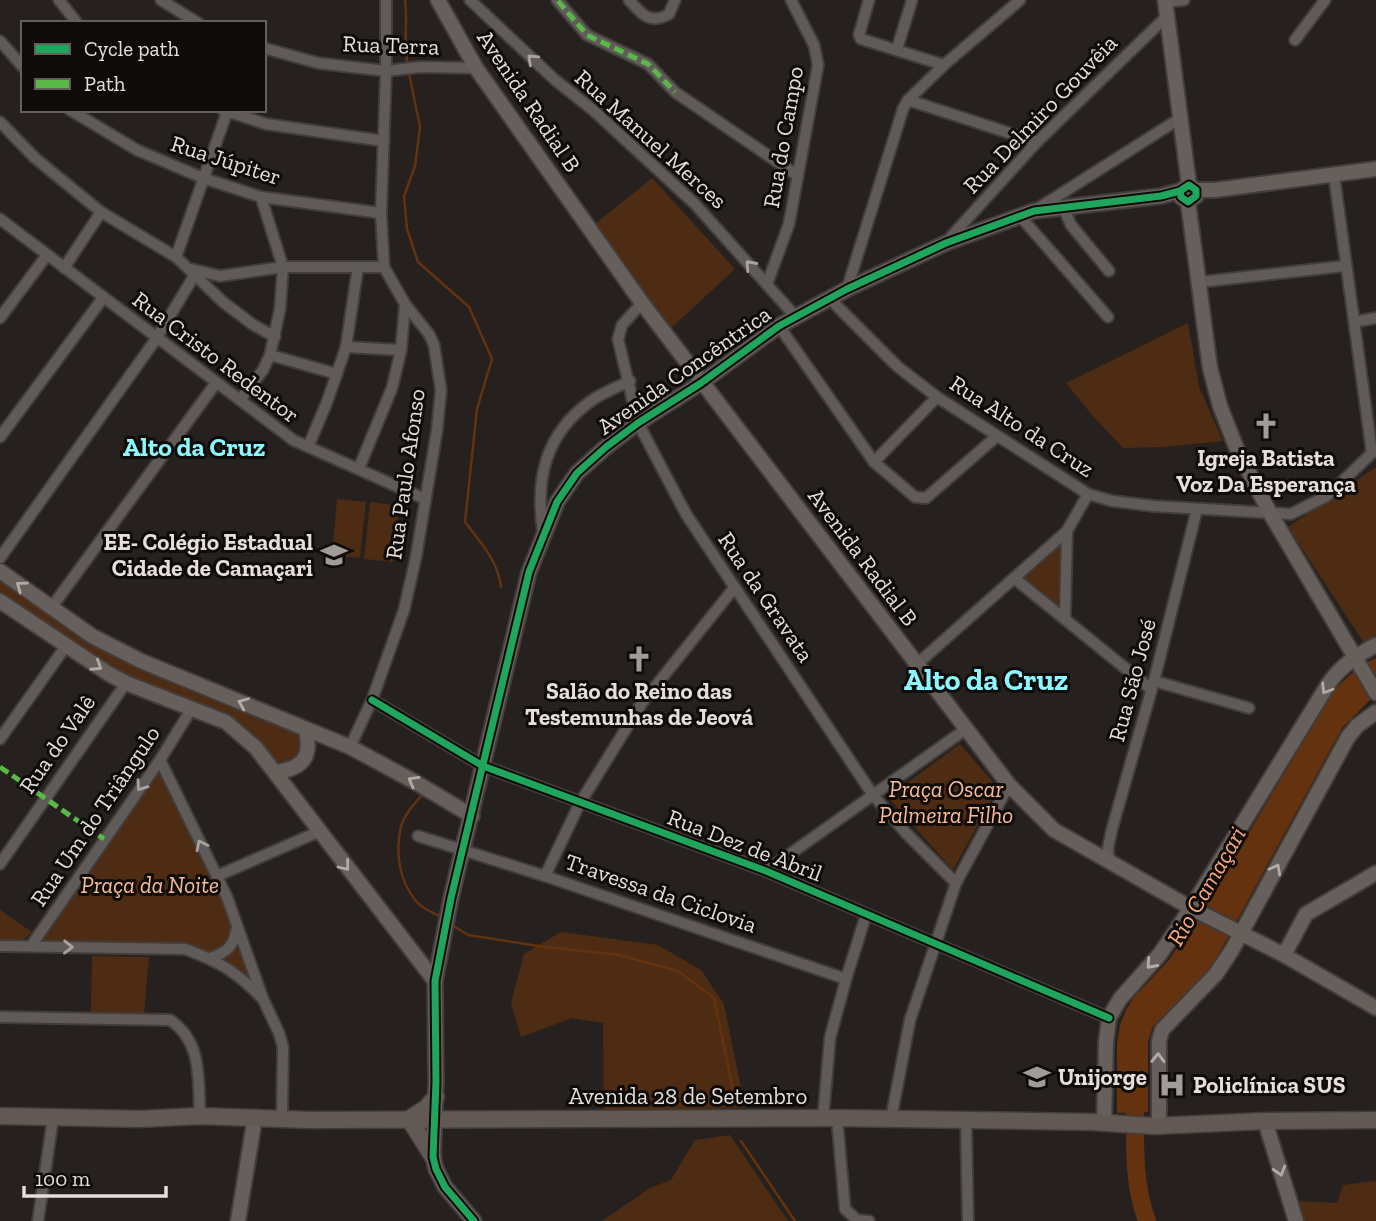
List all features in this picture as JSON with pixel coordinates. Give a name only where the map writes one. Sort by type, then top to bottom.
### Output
[{"type":"main road","points":[[433,1157],[409,1119],[426,1108],[436,1097]]},
{"type":"main road","name":"Avenida 28 de Setembro","points":[[0,1116],[140,1119],[200,1116],[282,1117],[311,1120],[891,1119],[1154,1126],[1376,1120]]},
{"type":"street","points":[[59,0],[75,21]]},
{"type":"street","points":[[162,0],[195,21]]},
{"type":"street","name":"Rua Paulo Afonso","points":[[350,747],[372,700],[404,610],[416,557],[440,390],[438,361],[429,334],[405,304],[384,267],[381,213],[387,71],[385,0]]},
{"type":"street","name":"Avenida Radial B","points":[[438,0],[476,68],[642,303],[1009,785],[1054,830],[1194,909],[1284,955],[1376,1009]]},
{"type":"street","name":"Rua Manuel Merces","points":[[470,0],[554,79],[593,110],[695,204],[795,316]]},
{"type":"street","points":[[558,0],[587,35],[648,64],[675,92],[798,176]]},
{"type":"street","points":[[632,1],[642,16],[654,19],[668,14],[675,0]]},
{"type":"street","name":"Rua do Campo","points":[[767,284],[789,224],[818,65],[814,45],[791,0]]},
{"type":"street","points":[[869,0],[859,37],[944,65]]},
{"type":"street","points":[[897,49],[912,0]]},
{"type":"street","points":[[847,289],[902,109],[944,65],[1020,0]]},
{"type":"street","points":[[1184,0],[1165,6],[1210,368],[1220,406],[1236,447],[1270,513],[1376,693]]},
{"type":"street","points":[[1295,40],[1325,0]]},
{"type":"street","name":"Rua Delmiro Gouvêia","points":[[946,243],[1165,6]]},
{"type":"street","points":[[0,41],[21,65]]},
{"type":"street","name":"Rua Terra","points":[[266,49],[318,63],[387,71],[420,67],[476,68]]},
{"type":"street","points":[[908,100],[1037,142]]},
{"type":"street","name":"Rua Júpiter","points":[[73,112],[137,150],[203,178],[261,197],[381,213]]},
{"type":"street","points":[[176,257],[225,112]]},
{"type":"street","points":[[228,112],[266,124],[384,141]]},
{"type":"street","points":[[1108,317],[1027,213],[1178,119]]},
{"type":"street","points":[[0,122],[35,158],[101,212],[176,257],[194,271],[223,302],[275,337]]},
{"type":"street","name":"Avenida Concêntrica","points":[[474,1221],[445,1187],[433,1157],[436,1097],[435,981],[529,572],[557,502],[577,473],[638,423],[701,383],[795,316],[946,243],[1027,213],[1376,169]]},
{"type":"street","points":[[1334,175],[1345,266],[1374,452]]},
{"type":"street","points":[[240,400],[263,370],[270,355],[280,309],[283,267],[261,197]]},
{"type":"street","points":[[1063,207],[1071,225],[1109,271]]},
{"type":"street","points":[[64,268],[101,212]]},
{"type":"street","name":"Rua Cristo Redentor","points":[[0,219],[293,440],[425,499]]},
{"type":"street","points":[[0,318],[47,255]]},
{"type":"street","points":[[1199,282],[1345,266]]},
{"type":"street","points":[[194,271],[230,276],[283,267],[384,267]]},
{"type":"street","points":[[308,447],[346,346],[358,267]]},
{"type":"street","points":[[0,558],[156,339],[194,271]]},
{"type":"street","points":[[0,437],[103,298]]},
{"type":"street","name":"Rua Alto da Cruz","points":[[829,298],[898,367],[937,397],[1088,494],[1153,506],[1291,514],[1328,496],[1374,452]]},
{"type":"street","name":"Rua da Gravata","points":[[642,303],[622,325],[618,339],[638,423],[686,514],[873,796],[956,883]]},
{"type":"street","points":[[359,468],[392,388],[401,350],[405,304]]},
{"type":"street","points":[[1354,322],[1376,318]]},
{"type":"street","points":[[779,326],[874,462],[915,497],[926,498],[997,436]]},
{"type":"street","points":[[346,346],[401,350]]},
{"type":"street","points":[[270,355],[337,374]]},
{"type":"street","points":[[543,532],[539,506],[540,481],[560,428],[592,400],[629,381]]},
{"type":"street","points":[[51,608],[216,383]]},
{"type":"street","points":[[874,462],[937,397]]},
{"type":"street","points":[[916,665],[1068,531],[1088,494]]},
{"type":"street","name":"Rua São José","points":[[1109,862],[1108,848],[1112,830],[1198,509]]},
{"type":"street","points":[[1065,618],[1068,531]]},
{"type":"street","points":[[0,571],[92,636],[307,737],[322,736],[350,747],[472,816]]},
{"type":"street","points":[[1014,578],[1153,685],[1249,708]]},
{"type":"street","points":[[545,876],[580,803],[642,703],[734,589]]},
{"type":"street","points":[[2,606],[126,683],[227,723],[256,748],[435,981]]},
{"type":"street","points":[[1110,1124],[1106,1042],[1110,1018],[1120,999],[1160,954],[1194,909],[1329,683],[1342,666],[1357,660],[1376,645]]},
{"type":"street","points":[[0,739],[66,646]]},
{"type":"street","name":"Rua do Valê","points":[[0,864],[126,683]]},
{"type":"street","name":"Rua Dez de Abril","points":[[372,700],[483,766],[766,871],[1110,1018]]},
{"type":"street","name":"Rua Um do Triângulo","points":[[31,946],[160,760],[192,708]]},
{"type":"street","points":[[1154,1126],[1162,1030],[1216,974],[1348,737],[1357,726],[1376,712]]},
{"type":"street","points":[[766,871],[966,729]]},
{"type":"street","points":[[275,772],[292,769],[300,763],[308,751],[307,737]]},
{"type":"street","points":[[160,760],[217,876],[263,999],[279,1033],[283,1047],[282,1117]]},
{"type":"street","points":[[891,1119],[910,1020],[956,883],[1009,785]]},
{"type":"street","points":[[217,876],[318,832]]},
{"type":"street","name":"Travessa da Ciclovia","points":[[418,836],[545,876],[846,979]]},
{"type":"street","points":[[1284,955],[1306,914],[1376,873]]},
{"type":"street","points":[[866,915],[830,1038],[830,1119],[845,1209],[857,1220],[869,1221]]},
{"type":"street","points":[[209,958],[230,948],[235,941],[237,927]]},
{"type":"street","points":[[0,946],[185,949],[239,974],[263,999]]},
{"type":"street","points":[[0,1017],[170,1020],[181,1027],[194,1047],[200,1116]]},
{"type":"street","points":[[238,1221],[255,1117]]},
{"type":"street","points":[[38,1221],[53,1118]]},
{"type":"street","points":[[965,1120],[968,1221]]},
{"type":"street","points":[[1265,1121],[1296,1221]]},
{"type":"green space","points":[[652,178],[735,269],[668,331],[590,228]]},
{"type":"green space","points":[[1188,323],[1199,387],[1223,441],[1123,448],[1066,383]]},
{"type":"green space","points":[[1376,467],[1376,638],[1364,643],[1288,527]]},
{"type":"green space","points":[[337,499],[366,502],[360,558],[332,555]]},
{"type":"green space","points":[[370,502],[399,506],[393,562],[364,559]]},
{"type":"green space","points":[[1063,543],[1058,606],[1023,578]]},
{"type":"green space","points":[[0,576],[89,639],[300,733],[302,746],[298,756],[276,766],[227,723],[126,683],[0,601]]},
{"type":"green space","name":"Praça Oscar Palmeira Filho","points":[[960,744],[998,788],[953,870],[888,797]]},
{"type":"green space","name":"Praça da Noite","points":[[159,767],[223,897],[260,993],[242,971],[184,946],[37,944]]},
{"type":"green space","points":[[0,910],[32,932],[22,941],[0,941]]},
{"type":"green space","points":[[561,932],[658,945],[701,970],[724,1004],[745,1108],[604,1110],[603,1023],[572,1018],[521,1037],[511,1003],[524,954]]},
{"type":"green space","points":[[92,956],[149,957],[144,1014],[91,1012]]},
{"type":"green space","points":[[730,1135],[788,1221],[602,1221],[650,1188],[671,1180],[695,1140]]},
{"type":"green space","points":[[1376,1181],[1376,1221],[1305,1221],[1299,1201],[1337,1203],[1343,1185]]},
{"type":"shaded area","points":[[1376,658],[1376,694],[1342,728],[1210,970],[1153,1026],[1148,1042],[1148,1112],[1117,1113],[1117,1043],[1126,1010],[1134,997],[1169,960],[1207,903],[1334,690],[1361,665]]},
{"type":"waterway","points":[[405,0],[408,66]]},
{"type":"waterway","points":[[409,73],[420,127],[415,166],[404,196],[407,229],[418,262],[469,307],[492,359],[477,409],[465,522],[493,561],[501,587]]},
{"type":"waterway","points":[[422,795],[407,814],[401,827],[398,846],[400,866],[406,885],[416,901],[439,916]]},
{"type":"waterway","points":[[452,925],[468,935],[619,955],[678,971],[714,998],[735,1100]]},
{"type":"waterway","name":"Rio Camaçari","points":[[1135,1089],[1136,1172],[1147,1221]]},
{"type":"waterway","points":[[741,1141],[795,1221]]},
{"type":"marked path","points":[[558,1],[587,35],[648,64],[675,92]]},
{"type":"marked path","points":[[0,767],[104,839]]},
{"type":"cycle path","points":[[474,1221],[445,1187],[433,1157],[436,1082],[435,981],[451,898],[529,572],[557,502],[577,473],[638,423],[701,383],[779,326],[847,289],[946,243],[1034,211],[1161,196],[1180,191],[1189,185],[1196,190],[1196,196],[1188,202],[1181,197],[1180,191]]},
{"type":"cycle path","points":[[372,700],[483,766],[766,871],[1109,1018]]},
{"type":"place","name":"Igreja Batista Voz Da Esperança","points":[[1266,426]]},
{"type":"place","name":"EE- Colégio Estadual Cidade de Camaçari","points":[[334,555]]},
{"type":"place","name":"Salão do Reino das Testemunhas de Jeová","points":[[639,659]]},
{"type":"place","name":"Unijorge","points":[[1037,1077]]},
{"type":"place","name":"Policlínica SUS","points":[[1172,1085]]},
{"type":"district","name":"Alto da Cruz","points":[[194,447]]},
{"type":"district","name":"Alto da Cruz","points":[[986,680]]}]
